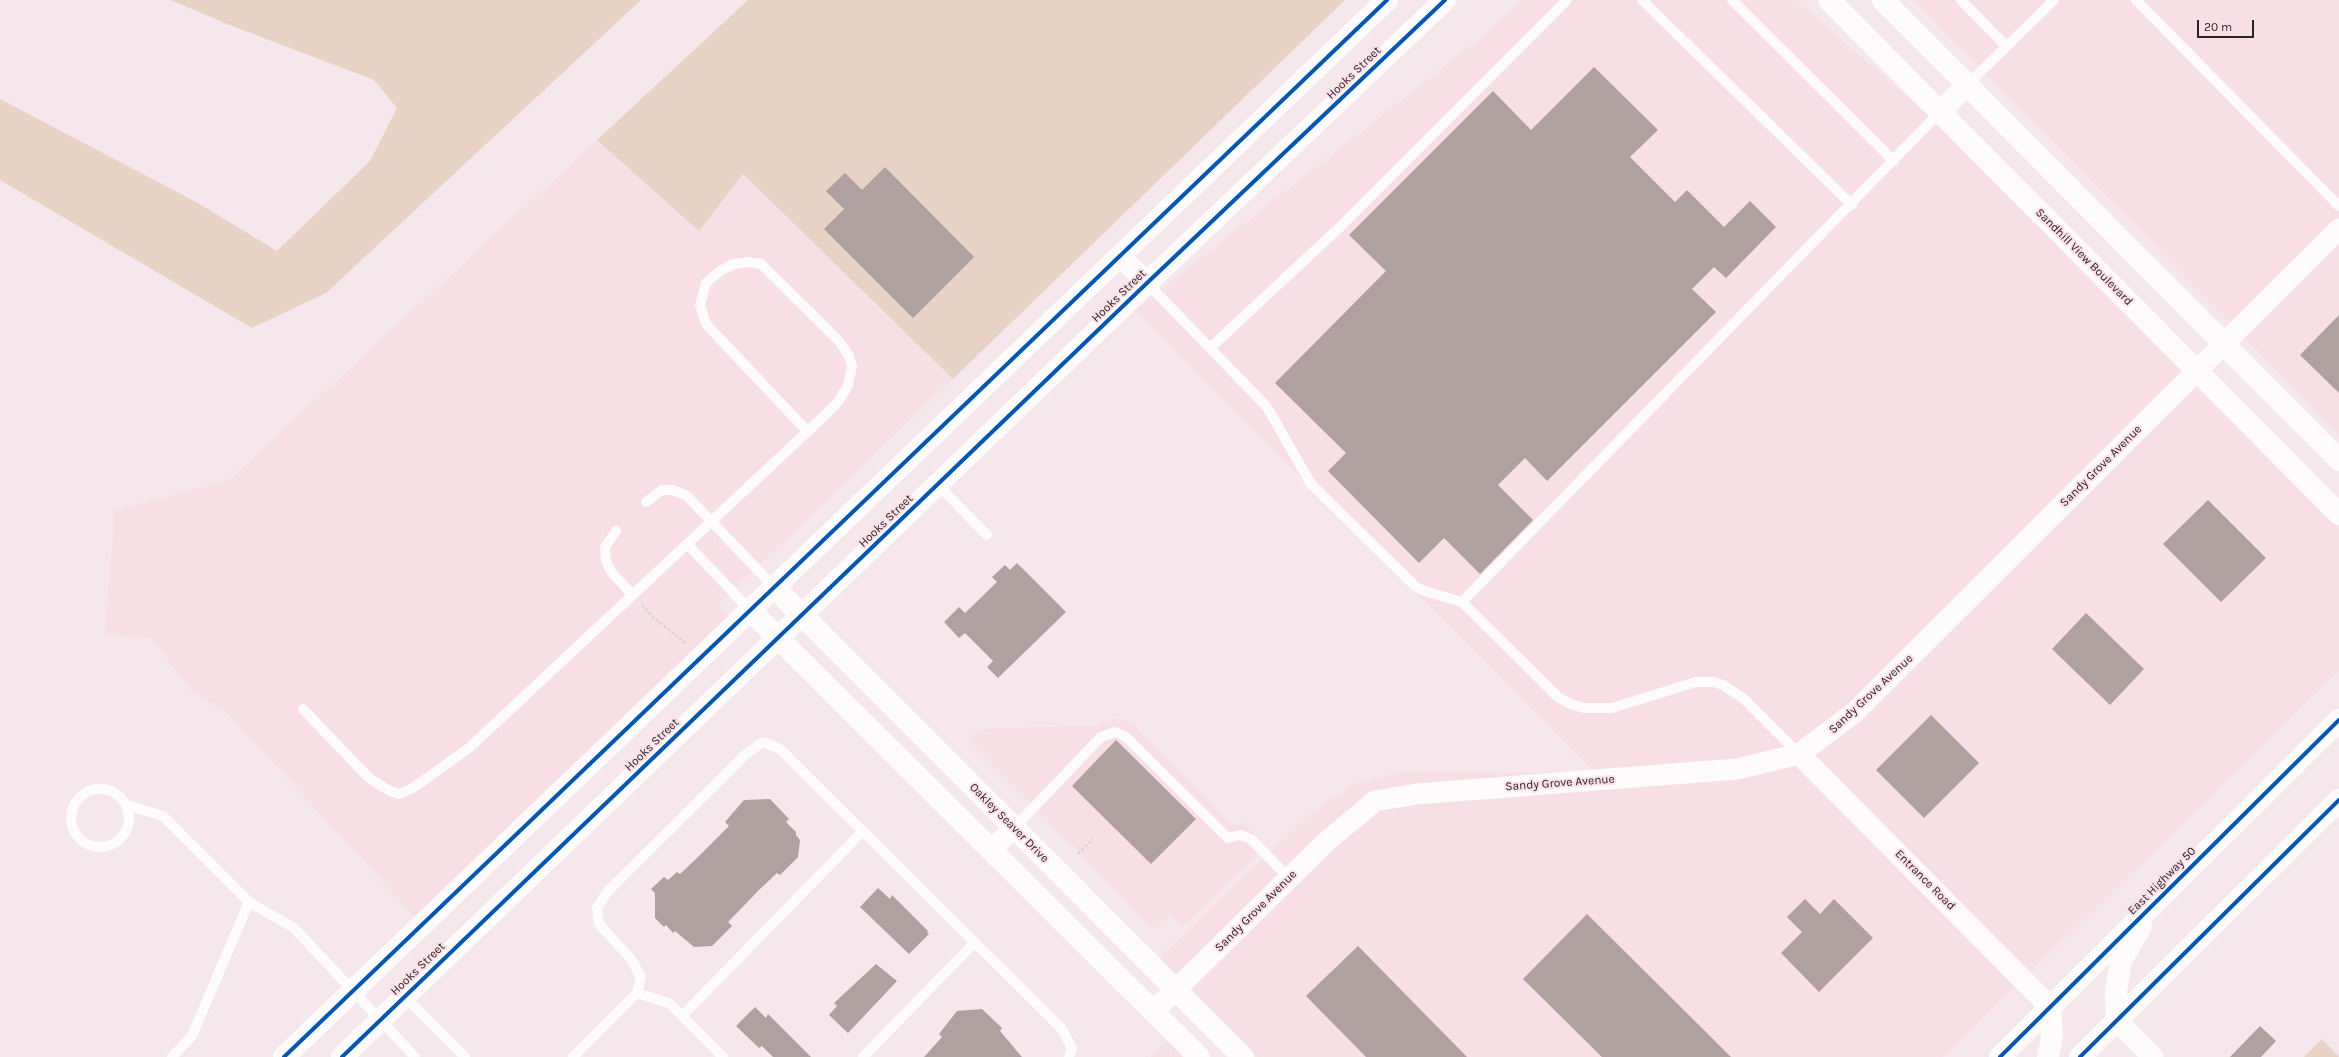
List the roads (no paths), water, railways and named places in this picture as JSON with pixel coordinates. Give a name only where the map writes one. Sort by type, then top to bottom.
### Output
[{"type":"main road","points":[[284,1057],[1387,0]]},
{"type":"main road","name":"Hooks Street","points":[[342,1057],[1147,283],[1445,0]]},
{"type":"main road","name":"Sandhill View Boulevard","points":[[1829,0],[2339,514]]},
{"type":"main road","points":[[1883,0],[2339,460]]},
{"type":"main road","name":"Oakley Seaver Drive","points":[[775,588],[1243,1057]]},
{"type":"main road","points":[[751,611],[1198,1057]]},
{"type":"main road","name":"East Highway 50","points":[[2000,1057],[2339,720]]},
{"type":"main road","points":[[2080,1057],[2339,800]]},
{"type":"main road","points":[[2117,1020],[2116,991],[2121,961],[2159,899]]},
{"type":"main road","points":[[2048,1057],[2052,1037],[2050,1007]]},
{"type":"street","points":[[1940,112],[1967,85]]},
{"type":"street","name":"Sandy Grove Avenue","points":[[1153,1012],[1327,841],[1375,801],[1417,794],[1737,769],[1799,754],[1855,712],[2339,228]]},
{"type":"street","points":[[1120,256],[1147,283]]},
{"type":"street","name":"Entrance Road","points":[[1799,754],[2050,1007]]},
{"type":"street","points":[[991,850],[1014,828]]},
{"type":"street","points":[[2117,1020],[2153,1057]]},
{"type":"lane","points":[[1210,348],[1340,227],[1567,0]]},
{"type":"lane","points":[[1642,0],[1852,205]]},
{"type":"lane","points":[[1732,0],[1894,161]]},
{"type":"lane","points":[[1961,0],[2006,46]]},
{"type":"lane","points":[[1967,85],[2054,0]]},
{"type":"lane","points":[[2136,0],[2339,206]]},
{"type":"lane","points":[[1462,602],[1852,205],[1940,112]]},
{"type":"lane","points":[[303,709],[369,778],[388,790],[399,794],[414,788],[469,748],[838,402],[848,384],[852,366],[849,356],[839,341],[761,264],[748,262],[733,264],[720,270],[706,283],[700,305],[706,324],[807,431]]},
{"type":"lane","points":[[1147,283],[1267,407],[1311,484],[1415,586],[1424,591],[1462,602],[1558,696],[1570,704],[1597,709],[1612,708],[1696,682],[1713,682],[1723,685],[1744,699],[1799,754]]},
{"type":"lane","points":[[938,485],[987,535]]},
{"type":"lane","points":[[646,502],[662,490],[673,490],[687,496],[712,520],[775,588]]},
{"type":"lane","points":[[616,531],[605,547],[606,561],[612,573],[632,594]]},
{"type":"lane","points":[[687,544],[751,611]]},
{"type":"lane","points":[[1014,828],[1101,737],[1108,733],[1121,733],[1228,838],[1240,835],[1251,839],[1289,878]]},
{"type":"lane","points":[[573,1057],[637,993],[641,977],[631,959],[599,924],[598,908],[608,891],[746,754],[763,742],[780,749],[1061,1028],[1072,1048],[1069,1057]]},
{"type":"lane","points":[[127,805],[129,825],[118,841],[109,846],[98,847],[81,840],[75,832],[71,814],[79,797],[86,792],[105,788],[122,797],[127,805],[163,816],[249,902],[294,928],[415,1057]]},
{"type":"lane","points":[[682,1016],[863,831]]},
{"type":"lane","points":[[172,1057],[192,1036],[249,902]]},
{"type":"lane","points":[[863,1057],[975,942]]},
{"type":"lane","points":[[637,993],[669,1003],[724,1057]]},
{"type":"lane","points":[[404,997],[465,1057]]}]
